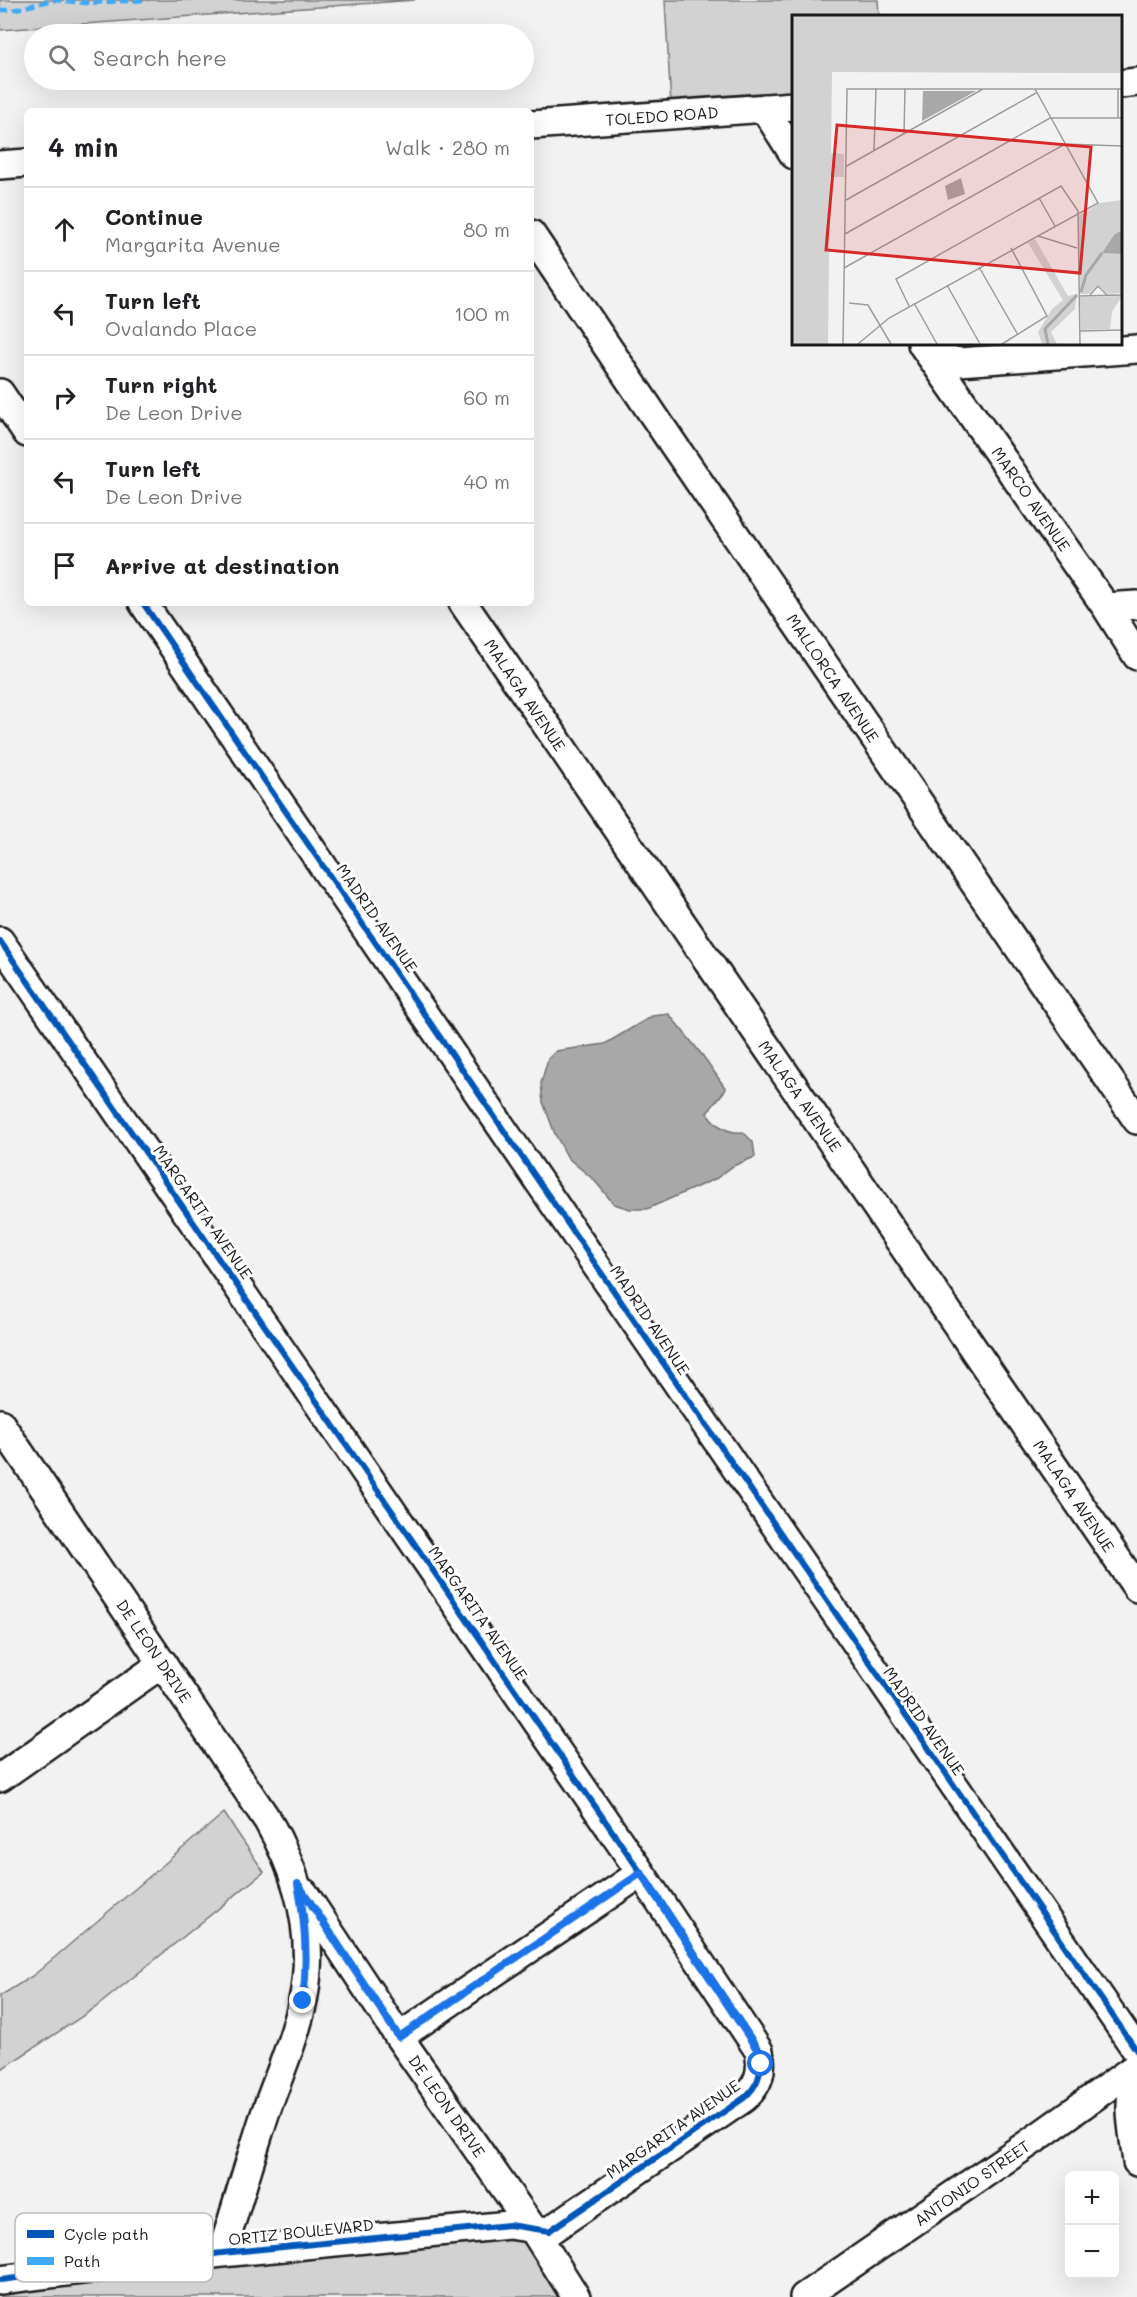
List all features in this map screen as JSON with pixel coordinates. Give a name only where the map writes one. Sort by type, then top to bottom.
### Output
[{"type":"street","points":[[1122,84],[1137,82]]},
{"type":"street","name":"TOLEDO ROAD","points":[[534,125],[792,106]]},
{"type":"street","points":[[764,108],[792,152]]},
{"type":"street","points":[[0,165],[24,163]]},
{"type":"street","name":"MALLORCA AVENUE","points":[[534,238],[1137,1120]]},
{"type":"street","points":[[924,346],[932,354],[947,361],[959,362],[1137,349]]},
{"type":"street","name":"MARCO AVENUE","points":[[924,346],[1106,607],[1137,656]]},
{"type":"street","points":[[0,393],[24,429]]},
{"type":"street","points":[[1106,607],[1137,605]]},
{"type":"street","name":"MADRID AVENUE","points":[[146,606],[823,1599],[1137,2051]]},
{"type":"street","name":"MALAGA AVENUE","points":[[465,606],[1137,1588]]},
{"type":"street","name":"MARGARITA AVENUE","points":[[0,941],[641,1873],[759,2052],[761,2064],[758,2080],[752,2091],[744,2098],[549,2231],[533,2229]]},
{"type":"street","name":"DE LEON DRIVE","points":[[0,1423],[268,1821],[285,1850],[298,1884],[305,1917],[307,1946],[303,2001],[222,2253]]},
{"type":"street","points":[[0,1778],[163,1663]]},
{"type":"street","points":[[399,2037],[641,1873]]},
{"type":"street","name":"DE LEON DRIVE","points":[[298,1884],[399,2037],[533,2229],[576,2297]]},
{"type":"street","name":"ANTONIO STREET","points":[[804,2297],[1035,2139],[1137,2066]]},
{"type":"street","points":[[1137,2075],[1131,2096],[1137,2162]]},
{"type":"street","name":"ORTIZ BOULEVARD","points":[[213,2254],[509,2225],[533,2229]]},
{"type":"street","name":"ORTIZ BOULEVARD","points":[[0,2280],[15,2278]]},
{"type":"shaded area","points":[[0,0],[415,0],[83,24],[24,24],[24,28],[0,30]]},
{"type":"shaded area","points":[[665,0],[878,0],[879,15],[792,15],[792,96],[771,97],[768,94],[761,98],[671,105]]},
{"type":"shaded area","points":[[669,1014],[726,1089],[707,1113],[722,1128],[732,1132],[743,1132],[753,1142],[755,1157],[733,1166],[717,1178],[647,1209],[630,1209],[614,1204],[594,1180],[568,1158],[555,1134],[543,1102],[541,1083],[548,1059],[556,1051],[605,1044],[652,1016]]},
{"type":"shaded area","points":[[224,1813],[264,1872],[95,2008],[0,2070],[0,1996],[34,1975]]},
{"type":"shaded area","points":[[508,2236],[525,2238],[563,2297],[0,2297],[0,2291],[74,2282],[213,2282],[213,2265],[230,2266],[231,2263]]},
{"type":"marked path","points":[[0,10],[12,10],[54,0],[86,3],[148,0]]},
{"type":"cycle path","points":[[145,606],[1137,2051]]},
{"type":"cycle path","points":[[0,941],[641,1873],[759,2051],[759,2077],[744,2098],[549,2231],[509,2225],[213,2254]]},
{"type":"cycle path","points":[[0,2280],[15,2278]]},
{"type":"route","points":[[303,2001],[307,1946],[305,1917],[298,1884],[399,2037],[641,1873],[759,2052],[761,2064]]}]
